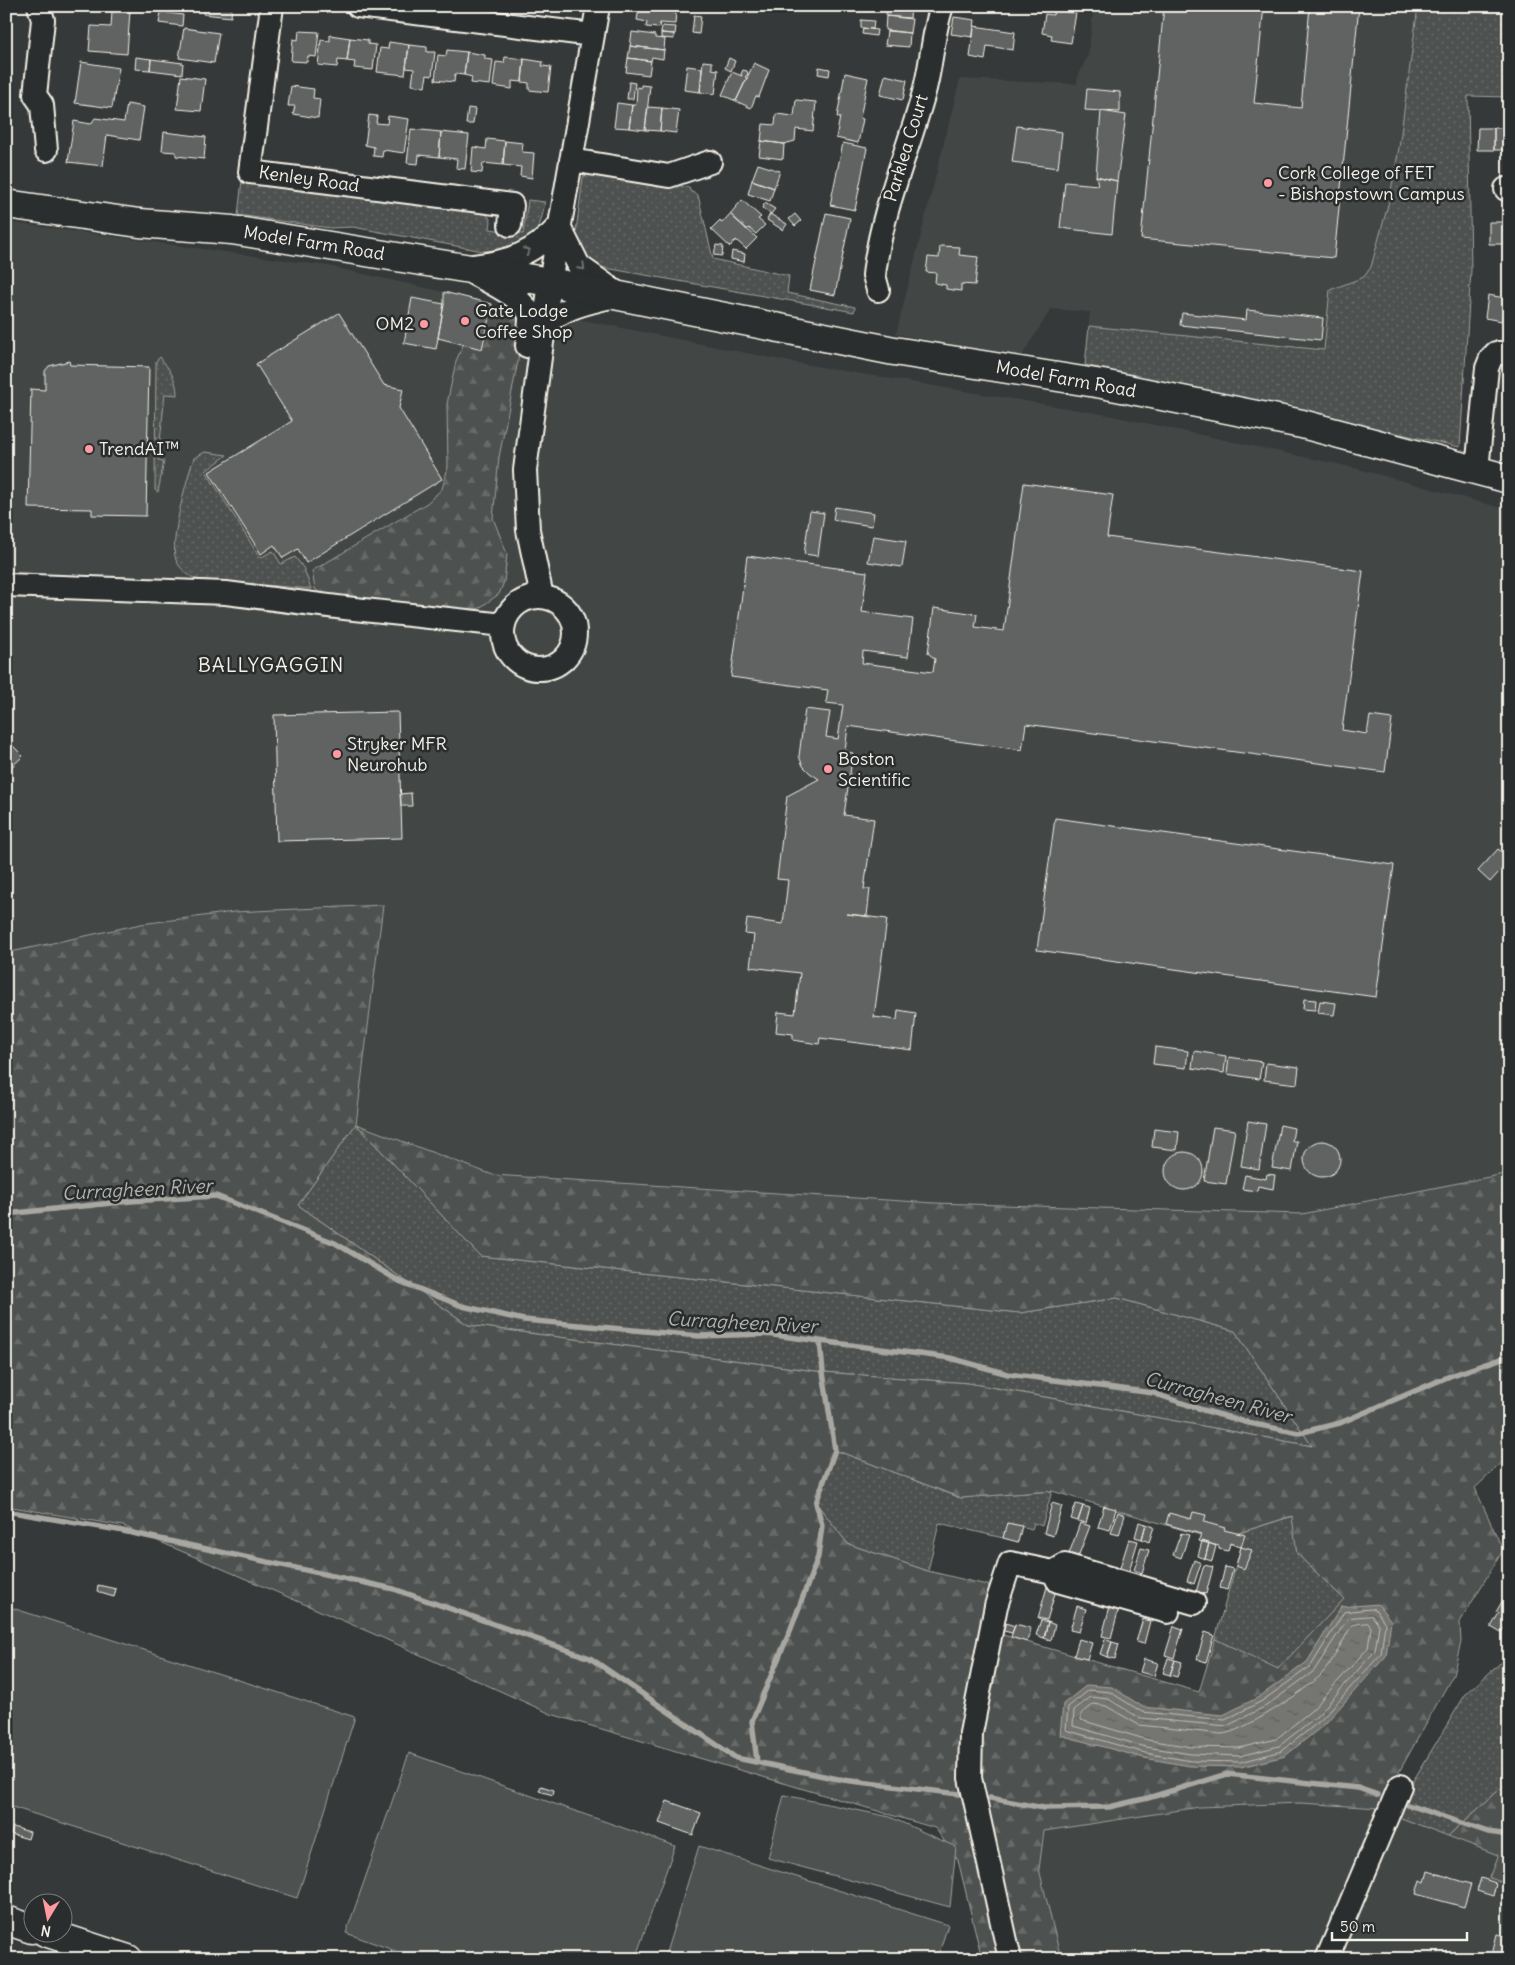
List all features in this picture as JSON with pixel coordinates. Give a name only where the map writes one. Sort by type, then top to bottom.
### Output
[{"type":"main road","name":"Model Farm Road","points":[[6,204],[139,223],[232,230],[550,282],[894,351],[1102,384],[1302,424],[1509,479]]},
{"type":"main road","points":[[6,1920],[22,1926]]},
{"type":"main road","points":[[72,1941],[128,1959]]},
{"type":"street","points":[[39,6],[44,20],[35,95],[42,105],[46,150]]},
{"type":"street","name":"Kenley Road","points":[[272,6],[250,172],[512,205],[510,225]]},
{"type":"street","points":[[358,6],[593,35]]},
{"type":"street","points":[[542,597],[528,530],[525,470],[550,282],[598,6]]},
{"type":"street","name":"Parklea Court","points":[[878,290],[874,275],[884,217],[924,94],[935,30],[942,6]]},
{"type":"street","points":[[571,160],[669,176],[710,162]]},
{"type":"street","points":[[464,267],[502,262],[527,252],[544,242],[559,226]]},
{"type":"street","name":"Model Farm Road","points":[[559,226],[579,266],[599,282],[620,295]]},
{"type":"street","points":[[464,267],[520,301],[527,309],[530,317],[523,391],[533,406]]},
{"type":"street","points":[[544,325],[557,314],[571,307],[620,295]]},
{"type":"street","points":[[1477,470],[1487,368],[1491,358],[1496,353],[1509,353]]},
{"type":"street","points":[[6,585],[226,592],[345,608],[504,625]]},
{"type":"street","points":[[542,597],[554,600],[564,607],[571,617],[575,628],[574,640],[570,651],[554,666],[543,669],[532,668],[521,664],[512,657],[506,647],[503,636],[504,625],[507,615],[522,601],[542,597]]},
{"type":"street","points":[[1010,1959],[970,1778],[971,1733],[996,1606],[1010,1563],[1053,1572],[1058,1581],[1192,1611]]},
{"type":"street","points":[[1327,1959],[1400,1786]]},
{"type":"shaded area","name":"Cork College of FET - Bishopstown Campus","points":[[1094,6],[1509,6],[1509,97],[1468,96],[1471,270],[1460,447],[1085,365],[1090,312],[1051,309],[1021,357],[896,334],[960,79],[1077,84],[1078,76],[1088,55]]},
{"type":"shaded area","points":[[6,222],[328,266],[444,292],[444,304],[438,338],[481,348],[492,304],[506,315],[509,327],[564,333],[570,323],[578,319],[791,362],[1108,415],[1351,467],[1509,510],[1509,1173],[1302,1214],[934,1203],[493,1175],[356,1124],[383,906],[234,912],[141,924],[6,953]]},
{"type":"shaded area","points":[[1300,1803],[1379,1808],[1499,1855],[1489,1878],[1509,1884],[1509,1959],[1061,1959],[1039,1869],[1044,1831],[1200,1807]]},
{"type":"green space","points":[[1418,6],[1509,6],[1509,97],[1468,96],[1471,270],[1460,447],[1085,365],[1089,326],[1324,350],[1330,290],[1364,277],[1371,267],[1389,201],[1399,148]]},
{"type":"green space","points":[[590,174],[689,187],[690,191],[698,195],[713,259],[789,276],[787,293],[855,307],[854,312],[594,266],[575,239],[583,177]]},
{"type":"green space","points":[[242,180],[485,211],[491,221],[490,229],[523,234],[528,200],[545,202],[538,228],[528,240],[506,249],[483,251],[353,227],[330,228],[238,215]]},
{"type":"green space","points":[[507,305],[521,317],[518,361],[499,457],[493,518],[507,554],[504,582],[499,594],[478,609],[439,609],[324,596],[315,589],[312,571],[427,503],[442,489],[448,467],[447,404],[456,361],[467,336],[471,320]]},
{"type":"green space","points":[[160,357],[174,379],[177,395],[165,394],[158,460],[164,461],[158,492],[155,490],[156,361]]},
{"type":"green space","points":[[205,452],[227,455],[206,471],[260,558],[273,551],[281,564],[295,557],[304,569],[311,589],[195,579],[180,566],[174,552],[180,510],[194,458]]},
{"type":"green space","points":[[383,905],[356,1124],[493,1175],[934,1203],[1302,1214],[1509,1173],[1509,1456],[1475,1488],[1503,1550],[1460,1622],[1461,1642],[1453,1675],[1379,1808],[1300,1803],[1200,1807],[1044,1831],[1039,1869],[1061,1959],[1018,1959],[978,1778],[979,1730],[996,1633],[1199,1692],[1215,1639],[1278,1669],[1344,1599],[1297,1554],[1292,1516],[1217,1540],[1052,1491],[961,1498],[835,1450],[816,1503],[848,1544],[928,1571],[991,1586],[966,1738],[1004,1959],[982,1959],[958,1860],[935,1828],[551,1714],[383,1638],[123,1526],[6,1506],[6,953],[141,924],[234,912]],"holes":[[[356,1124],[480,1256],[1020,1313],[1117,1298],[1235,1331],[1312,1446],[968,1383],[823,1372],[468,1325],[298,1205]]]},
{"type":"green space","points":[[356,1124],[480,1256],[1020,1313],[1117,1298],[1235,1331],[1312,1446],[968,1383],[823,1372],[468,1325],[298,1205]]},
{"type":"green space","points":[[835,1450],[961,1498],[1052,1491],[1042,1526],[1034,1523],[1032,1529],[1007,1523],[1003,1538],[939,1523],[928,1571],[848,1544],[816,1503]]},
{"type":"green space","points":[[1293,1516],[1297,1554],[1344,1599],[1278,1670],[1215,1639],[1241,1547],[1217,1540]]},
{"type":"green space","points":[[6,1606],[355,1717],[297,1898],[6,1805]]},
{"type":"green space","points":[[1509,1655],[1509,1781],[1448,1836],[1396,1816],[1407,1791],[1465,1695]]},
{"type":"green space","points":[[409,1753],[675,1846],[635,1959],[418,1959],[346,1933]]},
{"type":"green space","points":[[1509,1781],[1509,1884],[1489,1878],[1498,1855],[1448,1836]]},
{"type":"green space","points":[[784,1795],[890,1817],[956,1847],[950,1907],[768,1858]]},
{"type":"green space","points":[[699,1846],[948,1925],[937,1959],[664,1959]]},
{"type":"water","points":[[1378,1604],[1391,1621],[1386,1656],[1325,1724],[1285,1756],[1241,1767],[1190,1766],[1144,1758],[1060,1735],[1063,1704],[1087,1685],[1112,1687],[1143,1707],[1223,1715],[1259,1697],[1307,1662],[1341,1607]]},
{"type":"building","points":[[204,6],[232,6],[231,17],[203,14]]},
{"type":"building","points":[[639,6],[662,6],[661,10],[639,8]]},
{"type":"building","points":[[887,6],[911,6],[910,18],[886,16]]},
{"type":"building","points":[[1164,6],[1264,6],[1254,103],[1301,108],[1310,6],[1359,6],[1334,258],[1141,239]]},
{"type":"building","points":[[639,8],[676,12],[675,24],[660,23],[659,28],[646,27],[647,22],[637,20]]},
{"type":"building","points":[[1054,10],[1076,13],[1071,43],[1051,40],[1052,35],[1042,33],[1045,14],[1053,15]]},
{"type":"building","points":[[112,11],[130,11],[127,54],[89,51],[91,26],[111,27]]},
{"type":"building","points":[[161,12],[183,15],[182,26],[159,23]]},
{"type":"building","points":[[694,15],[701,16],[699,34],[692,33]]},
{"type":"building","points":[[886,16],[912,19],[910,33],[885,30]]},
{"type":"building","points":[[954,17],[975,20],[973,37],[951,34]]},
{"type":"building","points":[[861,20],[874,21],[873,29],[861,28]]},
{"type":"building","points":[[662,26],[676,27],[675,34],[661,33]]},
{"type":"building","points":[[974,26],[1015,32],[1013,50],[987,46],[985,60],[970,57]]},
{"type":"building","points":[[184,28],[219,33],[214,63],[179,58]]},
{"type":"building","points":[[863,28],[877,30],[876,36],[862,34]]},
{"type":"building","points":[[299,31],[319,32],[316,57],[308,56],[307,62],[291,61],[293,39],[298,40]]},
{"type":"building","points":[[887,31],[910,33],[909,47],[885,45]]},
{"type":"building","points":[[632,32],[655,35],[655,38],[665,39],[664,50],[630,46]]},
{"type":"building","points":[[661,33],[674,34],[674,39],[661,38]]},
{"type":"building","points":[[330,35],[350,38],[347,61],[338,60],[337,67],[318,65],[321,40],[330,41]]},
{"type":"building","points":[[350,38],[368,40],[368,44],[376,45],[373,70],[354,68],[355,62],[347,61]]},
{"type":"building","points":[[389,42],[409,45],[405,75],[377,72],[380,48],[388,49]]},
{"type":"building","points":[[409,45],[427,47],[427,52],[435,52],[432,76],[427,75],[425,87],[412,85],[414,69],[406,68]]},
{"type":"building","points":[[630,46],[664,50],[663,59],[652,57],[651,61],[628,58]]},
{"type":"building","points":[[447,50],[467,52],[464,75],[455,74],[454,82],[435,80],[438,55],[446,56]]},
{"type":"building","points":[[467,52],[485,55],[485,59],[493,60],[490,85],[471,83],[472,77],[464,75]]},
{"type":"building","points":[[136,57],[151,59],[150,70],[135,69]]},
{"type":"building","points":[[505,57],[524,59],[522,82],[512,81],[512,89],[493,86],[496,62],[504,63]]},
{"type":"building","points":[[628,58],[651,61],[649,75],[626,72]]},
{"type":"building","points":[[729,58],[735,61],[731,71],[725,68]]},
{"type":"building","points":[[151,59],[183,63],[182,74],[150,70]]},
{"type":"building","points":[[524,59],[543,62],[542,66],[551,67],[548,92],[529,90],[529,83],[522,82]]},
{"type":"building","points":[[703,61],[712,62],[712,69],[718,70],[715,94],[700,92]]},
{"type":"building","points":[[81,62],[119,68],[112,108],[75,103]]},
{"type":"building","points":[[754,63],[769,70],[759,97],[756,96],[751,108],[736,101]]},
{"type":"building","points":[[687,66],[702,68],[700,92],[684,90]]},
{"type":"building","points":[[819,67],[830,69],[829,76],[818,74]]},
{"type":"building","points":[[743,70],[747,71],[748,74],[745,77],[747,78],[736,101],[722,95],[732,72],[742,76]]},
{"type":"building","points":[[845,73],[868,78],[860,118],[863,119],[858,143],[836,138],[840,117],[837,117]]},
{"type":"building","points":[[885,75],[907,80],[903,100],[880,95]]},
{"type":"building","points":[[181,76],[205,79],[201,111],[177,109]]},
{"type":"building","points":[[629,82],[635,83],[633,99],[627,99]]},
{"type":"building","points":[[641,85],[650,86],[645,130],[629,128],[632,105],[636,105],[637,87],[641,88]]},
{"type":"building","points":[[291,86],[314,89],[313,98],[320,99],[318,118],[293,114],[295,106],[288,106]]},
{"type":"building","points":[[1087,89],[1120,92],[1120,112],[1085,110]]},
{"type":"building","points":[[796,100],[816,102],[813,131],[796,129],[795,141],[784,144],[761,141],[763,124],[775,125],[776,114],[794,116]]},
{"type":"building","points":[[617,103],[632,105],[629,128],[614,127]]},
{"type":"building","points":[[127,104],[144,107],[139,140],[107,135],[103,166],[68,162],[74,121],[91,124],[95,118],[124,122]]},
{"type":"building","points":[[648,107],[662,108],[660,131],[645,130]]},
{"type":"building","points":[[468,108],[475,109],[473,124],[466,124]]},
{"type":"building","points":[[662,108],[679,110],[676,133],[660,131]]},
{"type":"building","points":[[1101,111],[1126,115],[1117,181],[1096,176]]},
{"type":"building","points":[[369,115],[377,116],[376,123],[387,124],[388,116],[409,119],[404,153],[383,150],[382,157],[373,156],[374,147],[365,145]]},
{"type":"building","points":[[1017,126],[1062,132],[1058,168],[1012,162]]},
{"type":"building","points":[[1478,128],[1494,128],[1494,150],[1477,150]]},
{"type":"building","points":[[1494,128],[1509,128],[1509,150],[1494,150]]},
{"type":"building","points":[[411,129],[441,132],[439,157],[419,155],[418,164],[407,163]]},
{"type":"building","points":[[164,132],[206,137],[204,159],[176,156],[176,152],[162,151]]},
{"type":"building","points":[[441,132],[469,135],[465,169],[456,168],[457,159],[439,157]]},
{"type":"building","points":[[487,139],[505,141],[503,165],[483,163],[482,173],[471,172],[473,147],[486,149]]},
{"type":"building","points":[[505,141],[523,143],[522,152],[534,153],[532,178],[520,176],[521,167],[503,165]]},
{"type":"building","points":[[761,141],[784,144],[783,159],[759,156]]},
{"type":"building","points":[[843,143],[867,148],[855,210],[830,205]]},
{"type":"building","points":[[758,164],[780,171],[774,188],[752,180]]},
{"type":"building","points":[[1096,176],[1117,181],[1112,234],[1060,228],[1065,182],[1098,185]]},
{"type":"building","points":[[752,180],[774,188],[770,201],[748,194]]},
{"type":"building","points":[[742,200],[761,217],[758,219],[765,225],[756,234],[749,228],[747,230],[730,214]]},
{"type":"building","points":[[765,203],[775,209],[771,214],[762,208]]},
{"type":"building","points":[[826,213],[850,218],[835,295],[810,290]]},
{"type":"building","points":[[730,214],[757,238],[746,249],[736,240],[730,247],[711,229],[720,220],[722,223]]},
{"type":"building","points":[[770,214],[787,224],[783,230],[767,220]]},
{"type":"building","points":[[795,214],[801,221],[795,226],[789,219]]},
{"type":"building","points":[[1489,222],[1506,222],[1505,244],[1489,244]]},
{"type":"building","points":[[1506,222],[1509,222],[1509,245],[1505,244]]},
{"type":"building","points":[[716,245],[723,246],[722,256],[714,255]]},
{"type":"building","points":[[940,246],[960,247],[959,255],[978,257],[975,285],[961,284],[961,291],[946,289],[946,285],[935,283],[936,273],[926,272],[928,257],[939,258]]},
{"type":"building","points":[[732,251],[745,254],[744,262],[731,259]]},
{"type":"building","name":"Gate Lodge Coffee Shop","points":[[444,292],[492,304],[482,349],[438,338],[444,304]]},
{"type":"building","points":[[1488,295],[1505,298],[1502,321],[1485,318]]},
{"type":"building","name":"OM2","points":[[412,298],[444,304],[436,349],[404,343]]},
{"type":"building","points":[[1505,298],[1509,298],[1509,322],[1502,321]]},
{"type":"building","points":[[1247,310],[1323,318],[1321,340],[1180,325],[1182,313],[1246,320]]},
{"type":"building","points":[[339,313],[384,385],[403,389],[399,408],[442,479],[306,563],[298,549],[283,558],[274,545],[261,554],[209,472],[292,421],[256,364]]},
{"type":"building","name":"TrendAI™","points":[[69,361],[70,365],[149,367],[146,516],[92,515],[92,509],[28,508],[31,389],[45,390],[45,371],[49,366]]},
{"type":"building","name":"Boston Scientific","points":[[1024,483],[1113,495],[1107,537],[1363,571],[1342,730],[1367,734],[1370,716],[1392,719],[1385,772],[1026,724],[1022,750],[848,726],[845,752],[853,753],[844,815],[874,819],[864,889],[870,889],[867,916],[847,914],[887,919],[874,1017],[897,1020],[898,1010],[916,1013],[912,1050],[820,1038],[819,1044],[793,1040],[793,1034],[776,1032],[778,1012],[795,1014],[800,973],[750,967],[754,935],[745,934],[747,919],[783,924],[788,880],[777,879],[787,796],[819,779],[803,766],[799,756],[805,709],[830,712],[826,737],[838,739],[843,705],[826,703],[828,690],[731,677],[747,556],[867,572],[862,612],[913,619],[908,657],[863,651],[862,663],[933,672],[935,659],[928,653],[934,608],[977,614],[975,627],[1004,631]]},
{"type":"building","points":[[835,507],[874,513],[872,526],[833,520]]},
{"type":"building","points":[[810,511],[824,513],[818,556],[804,554]]},
{"type":"building","points":[[873,536],[906,541],[902,567],[868,562]]},
{"type":"building","name":"Stryker MFR Neurohub","points":[[398,712],[402,838],[277,841],[274,715]]},
{"type":"building","points":[[6,739],[23,756],[6,772]]},
{"type":"building","points":[[411,793],[412,806],[401,806],[400,794]]},
{"type":"building","points":[[1055,818],[1394,865],[1376,997],[1037,950]]},
{"type":"building","points":[[1498,849],[1509,858],[1509,861],[1490,882],[1478,871]]},
{"type":"building","points":[[1304,999],[1316,1000],[1315,1010],[1303,1009]]},
{"type":"building","points":[[1320,1001],[1336,1003],[1334,1015],[1318,1013]]},
{"type":"building","points":[[1155,1047],[1188,1051],[1186,1068],[1153,1064]]},
{"type":"building","points":[[1194,1051],[1226,1056],[1224,1073],[1192,1068]]},
{"type":"building","points":[[1229,1057],[1262,1062],[1259,1079],[1227,1074]]},
{"type":"building","points":[[1266,1063],[1299,1067],[1297,1084],[1264,1080]]},
{"type":"building","points":[[1248,1121],[1266,1124],[1259,1169],[1241,1166]]},
{"type":"building","points":[[1280,1125],[1294,1128],[1292,1141],[1297,1141],[1292,1171],[1272,1168]]},
{"type":"building","points":[[1213,1127],[1235,1130],[1226,1184],[1204,1181]]},
{"type":"building","points":[[1154,1129],[1179,1132],[1177,1150],[1152,1147]]},
{"type":"building","points":[[1322,1141],[1329,1142],[1335,1146],[1339,1152],[1339,1166],[1335,1172],[1329,1176],[1322,1177],[1315,1176],[1309,1172],[1305,1166],[1304,1159],[1305,1152],[1309,1146],[1315,1142]]},
{"type":"building","points":[[1184,1152],[1197,1158],[1203,1171],[1197,1184],[1184,1190],[1171,1184],[1165,1171],[1171,1158]]},
{"type":"building","points":[[1267,1174],[1275,1175],[1273,1189],[1258,1186],[1257,1191],[1242,1189],[1245,1175],[1266,1179]]},
{"type":"building","points":[[1052,1503],[1062,1506],[1053,1536],[1044,1533]]},
{"type":"building","points":[[1076,1504],[1083,1506],[1078,1521],[1071,1519]]},
{"type":"building","points":[[1083,1506],[1090,1508],[1086,1523],[1078,1521]]},
{"type":"building","points":[[1104,1506],[1116,1509],[1110,1530],[1098,1527]]},
{"type":"building","points":[[1118,1512],[1125,1515],[1119,1535],[1111,1533]]},
{"type":"building","points":[[1193,1512],[1206,1515],[1204,1522],[1225,1528],[1224,1530],[1245,1535],[1241,1547],[1230,1543],[1228,1551],[1219,1549],[1219,1546],[1199,1541],[1201,1534],[1166,1524],[1169,1513],[1191,1519]]},
{"type":"building","points":[[1139,1522],[1146,1524],[1142,1539],[1135,1537]]},
{"type":"building","points":[[1007,1523],[1022,1526],[1018,1542],[1003,1538]]},
{"type":"building","points":[[1080,1523],[1090,1526],[1078,1557],[1069,1554]]},
{"type":"building","points":[[1146,1524],[1154,1527],[1149,1542],[1142,1539]]},
{"type":"building","points":[[1181,1533],[1189,1535],[1181,1558],[1173,1555]]},
{"type":"building","points":[[1129,1539],[1138,1541],[1129,1571],[1120,1568]]},
{"type":"building","points":[[1202,1541],[1209,1543],[1205,1559],[1198,1556]]},
{"type":"building","points":[[1209,1543],[1216,1546],[1212,1561],[1205,1559]]},
{"type":"building","points":[[1241,1547],[1252,1550],[1244,1569],[1236,1566]]},
{"type":"building","points":[[1141,1548],[1149,1550],[1142,1573],[1134,1570]]},
{"type":"building","points":[[1194,1560],[1201,1563],[1194,1584],[1187,1581]]},
{"type":"building","points":[[1204,1565],[1213,1567],[1206,1594],[1196,1592]]},
{"type":"building","points":[[1225,1567],[1233,1569],[1227,1590],[1220,1588]]},
{"type":"building","points":[[98,1585],[116,1589],[114,1597],[97,1592]]},
{"type":"building","points":[[1047,1587],[1056,1590],[1047,1620],[1038,1618]]},
{"type":"building","points":[[1503,1600],[1509,1603],[1509,1620],[1501,1633],[1491,1627],[1499,1613],[1496,1612]]},
{"type":"building","points":[[1077,1606],[1086,1609],[1079,1632],[1070,1630]]},
{"type":"building","points":[[1110,1606],[1119,1608],[1111,1638],[1102,1636]]},
{"type":"building","points":[[1143,1619],[1150,1621],[1144,1644],[1136,1642]]},
{"type":"building","points":[[1041,1620],[1048,1622],[1044,1638],[1036,1635]]},
{"type":"building","points":[[1002,1622],[1015,1626],[1012,1633],[1000,1630]]},
{"type":"building","points":[[1048,1622],[1055,1625],[1051,1640],[1044,1638]]},
{"type":"building","points":[[1015,1624],[1031,1628],[1027,1642],[1011,1637]]},
{"type":"building","points":[[1174,1626],[1183,1629],[1174,1658],[1165,1655]]},
{"type":"building","points":[[1205,1632],[1214,1635],[1206,1662],[1197,1659]]},
{"type":"building","points":[[1079,1639],[1092,1643],[1087,1659],[1074,1656]]},
{"type":"building","points":[[1105,1639],[1112,1642],[1107,1657],[1100,1654]]},
{"type":"building","points":[[1112,1642],[1119,1644],[1115,1659],[1107,1657]]},
{"type":"building","points":[[1168,1658],[1175,1660],[1170,1675],[1163,1673]]},
{"type":"building","points":[[1144,1659],[1158,1663],[1154,1676],[1140,1672]]},
{"type":"building","points":[[1175,1660],[1182,1662],[1177,1677],[1170,1675]]},
{"type":"building","points":[[541,1786],[554,1790],[553,1795],[539,1791]]},
{"type":"building","points":[[667,1801],[701,1813],[693,1835],[659,1823]]},
{"type":"building","points":[[13,1827],[30,1832],[28,1839],[11,1834]]},
{"type":"building","points":[[1428,1871],[1471,1884],[1464,1907],[1416,1894],[1420,1880],[1425,1882]]},
{"type":"building","points":[[1481,1878],[1496,1883],[1493,1896],[1477,1891]]},
{"type":"building","points":[[1497,1934],[1509,1937],[1509,1959],[1491,1959]]},
{"type":"waterway","name":"Curragheen River","points":[[6,1214],[131,1201],[216,1196],[335,1243],[399,1281],[462,1306],[524,1320],[699,1336],[766,1334],[950,1358],[1008,1374],[1153,1393],[1249,1423],[1299,1433],[1340,1423],[1450,1376],[1509,1356]]},
{"type":"waterway","points":[[757,1762],[752,1721],[790,1631],[818,1557],[822,1525],[816,1503],[835,1450],[820,1341]]},
{"type":"waterway","points":[[6,1511],[118,1530],[394,1589],[590,1658],[736,1758],[843,1780],[959,1794]]},
{"type":"waterway","points":[[990,1798],[1044,1808],[1109,1807],[1148,1798],[1227,1774],[1358,1788],[1378,1795]]},
{"type":"waterway","points":[[1408,1805],[1488,1832],[1509,1835]]},
{"type":"place","name":"Cork College of FET - Bishopstown Campus","points":[[1268,183]]},
{"type":"place","name":"Gate Lodge Coffee Shop","points":[[465,321]]},
{"type":"place","name":"OM2","points":[[424,324]]},
{"type":"place","name":"TrendAI™","points":[[89,449]]},
{"type":"place","name":"Stryker MFR Neurohub","points":[[337,754]]},
{"type":"place","name":"Boston Scientific","points":[[828,769]]},
{"type":"district","name":"BALLYGAGGIN","points":[[271,665]]}]
